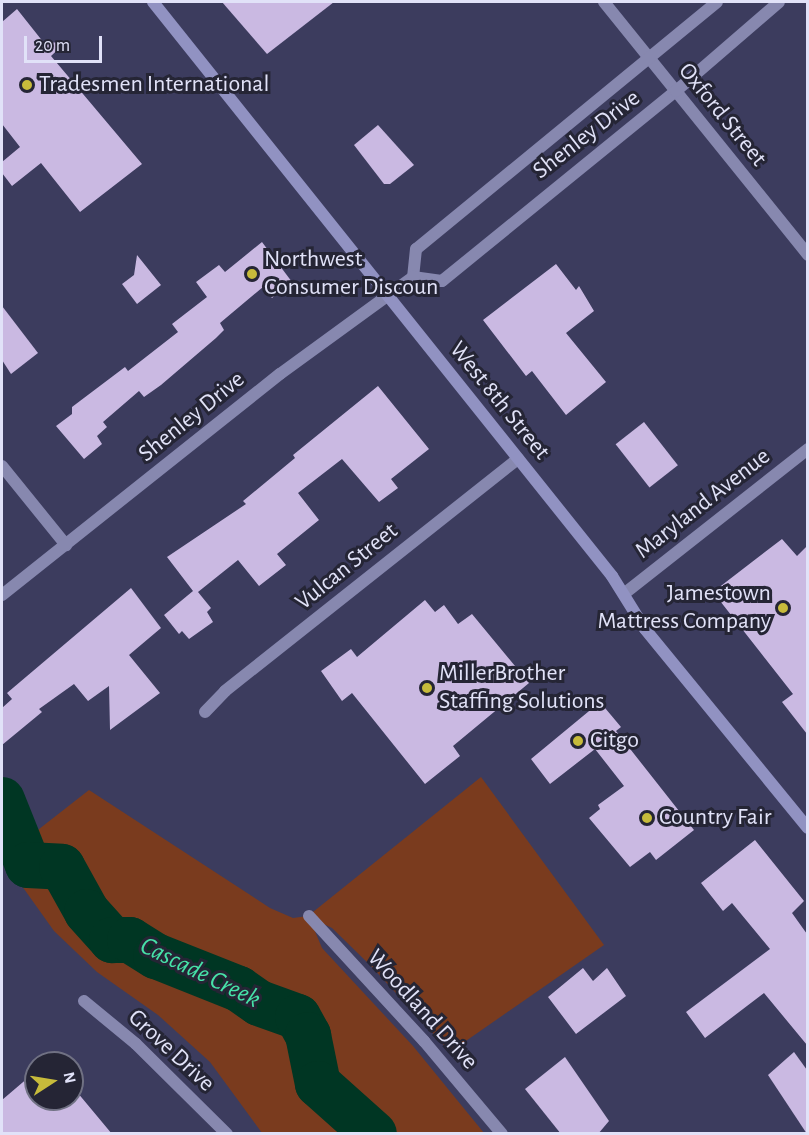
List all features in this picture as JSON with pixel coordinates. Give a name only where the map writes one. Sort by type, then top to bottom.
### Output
[{"type":"main road","name":"West 8th Street","points":[[153,2],[625,593],[645,629],[807,828]]},
{"type":"street","name":"Oxford Street","points":[[604,2],[807,255]]},
{"type":"street","name":"Shenley Drive","points":[[413,277],[416,249],[717,2]]},
{"type":"street","name":"Shenley Drive","points":[[2,595],[280,374],[413,277],[442,281],[676,91],[778,2]]},
{"type":"street","name":"Maryland Avenue","points":[[625,593],[807,449]]},
{"type":"street","name":"Vulcan Street","points":[[205,712],[225,691],[518,459]]},
{"type":"street","points":[[2,466],[66,545]]},
{"type":"street","name":"Woodland Drive","points":[[309,916],[424,1041],[502,1134]]},
{"type":"street","name":"Grove Drive","points":[[84,1001],[136,1044],[227,1134]]},
{"type":"shaded area","points":[[481,777],[604,945],[450,1052],[372,967],[332,928],[309,917],[322,948],[413,1046],[484,1133],[262,1133],[210,1062],[158,1015],[97,972],[54,931],[2,858],[89,790],[270,908],[293,918],[308,916]]},
{"type":"building","points":[[222,2],[334,2],[267,54]]},
{"type":"building","points":[[17,9],[44,43],[66,42],[51,56],[142,164],[80,212],[41,163],[12,186],[2,173],[2,162],[20,147],[2,124],[2,22]]},
{"type":"building","points":[[378,125],[414,165],[390,184],[384,184],[354,145]]},
{"type":"building","points":[[262,242],[292,282],[272,298],[263,287],[220,323],[224,330],[216,338],[161,385],[144,397],[139,391],[103,422],[107,427],[97,436],[102,444],[84,459],[56,426],[72,414],[72,407],[125,367],[128,371],[178,332],[172,324],[207,297],[196,282],[219,265],[225,272]]},
{"type":"building","points":[[137,255],[161,285],[137,304],[122,284],[134,275]]},
{"type":"building","points":[[556,264],[576,290],[579,286],[594,311],[566,333],[606,382],[566,415],[532,371],[526,376],[483,320]]},
{"type":"building","points":[[2,306],[38,353],[11,374],[2,360]]},
{"type":"building","points":[[378,386],[429,449],[391,479],[398,488],[379,502],[342,459],[298,493],[319,520],[277,554],[286,565],[259,586],[238,560],[198,592],[211,608],[207,612],[213,622],[189,639],[182,631],[179,634],[164,615],[193,591],[167,557],[246,504],[243,501],[295,458],[293,455]]},
{"type":"building","points":[[644,422],[678,465],[649,488],[616,444]]},
{"type":"building","points":[[782,539],[797,556],[807,546],[807,734],[782,702],[793,694],[713,592]]},
{"type":"building","points":[[131,588],[161,628],[129,655],[160,693],[110,730],[109,686],[88,701],[74,684],[39,709],[42,712],[2,745],[2,708],[12,699],[7,693]]},
{"type":"building","points":[[425,600],[435,612],[444,605],[458,624],[472,614],[529,683],[453,746],[460,756],[425,784],[352,693],[342,701],[321,671],[351,649],[357,657]]},
{"type":"building","points":[[600,702],[621,727],[616,731],[694,830],[656,860],[650,852],[630,867],[589,818],[600,809],[598,805],[624,786],[595,749],[550,784],[531,759]]},
{"type":"building","points":[[755,840],[804,901],[792,913],[807,934],[807,1045],[764,993],[705,1038],[686,1012],[770,949],[732,903],[723,911],[701,883]]},
{"type":"building","points":[[583,968],[593,981],[607,968],[626,996],[576,1034],[548,997]]},
{"type":"building","points":[[794,1052],[807,1070],[807,1134],[768,1075]]},
{"type":"building","points":[[565,1057],[609,1121],[598,1134],[561,1134],[525,1089]]},
{"type":"building","points":[[24,1081],[24,1111],[84,1111],[84,1100],[112,1134],[2,1134],[2,1100]]},
{"type":"waterway","name":"Cascade Creek","points":[[2,800],[28,865],[62,867],[87,912],[112,940],[130,940],[156,956],[239,989],[259,1003],[298,1017],[308,1035],[318,1084],[374,1134]]},
{"type":"place","name":"Tradesmen International","points":[[27,85]]},
{"type":"place","name":"Northwest Consumer Discoun","points":[[252,274]]},
{"type":"place","name":"Jamestown Mattress Company","points":[[783,608]]},
{"type":"place","name":"MillerBrother Staffing Solutions","points":[[427,688]]},
{"type":"place","name":"Citgo","points":[[578,741]]},
{"type":"place","name":"Country Fair","points":[[647,818]]}]
